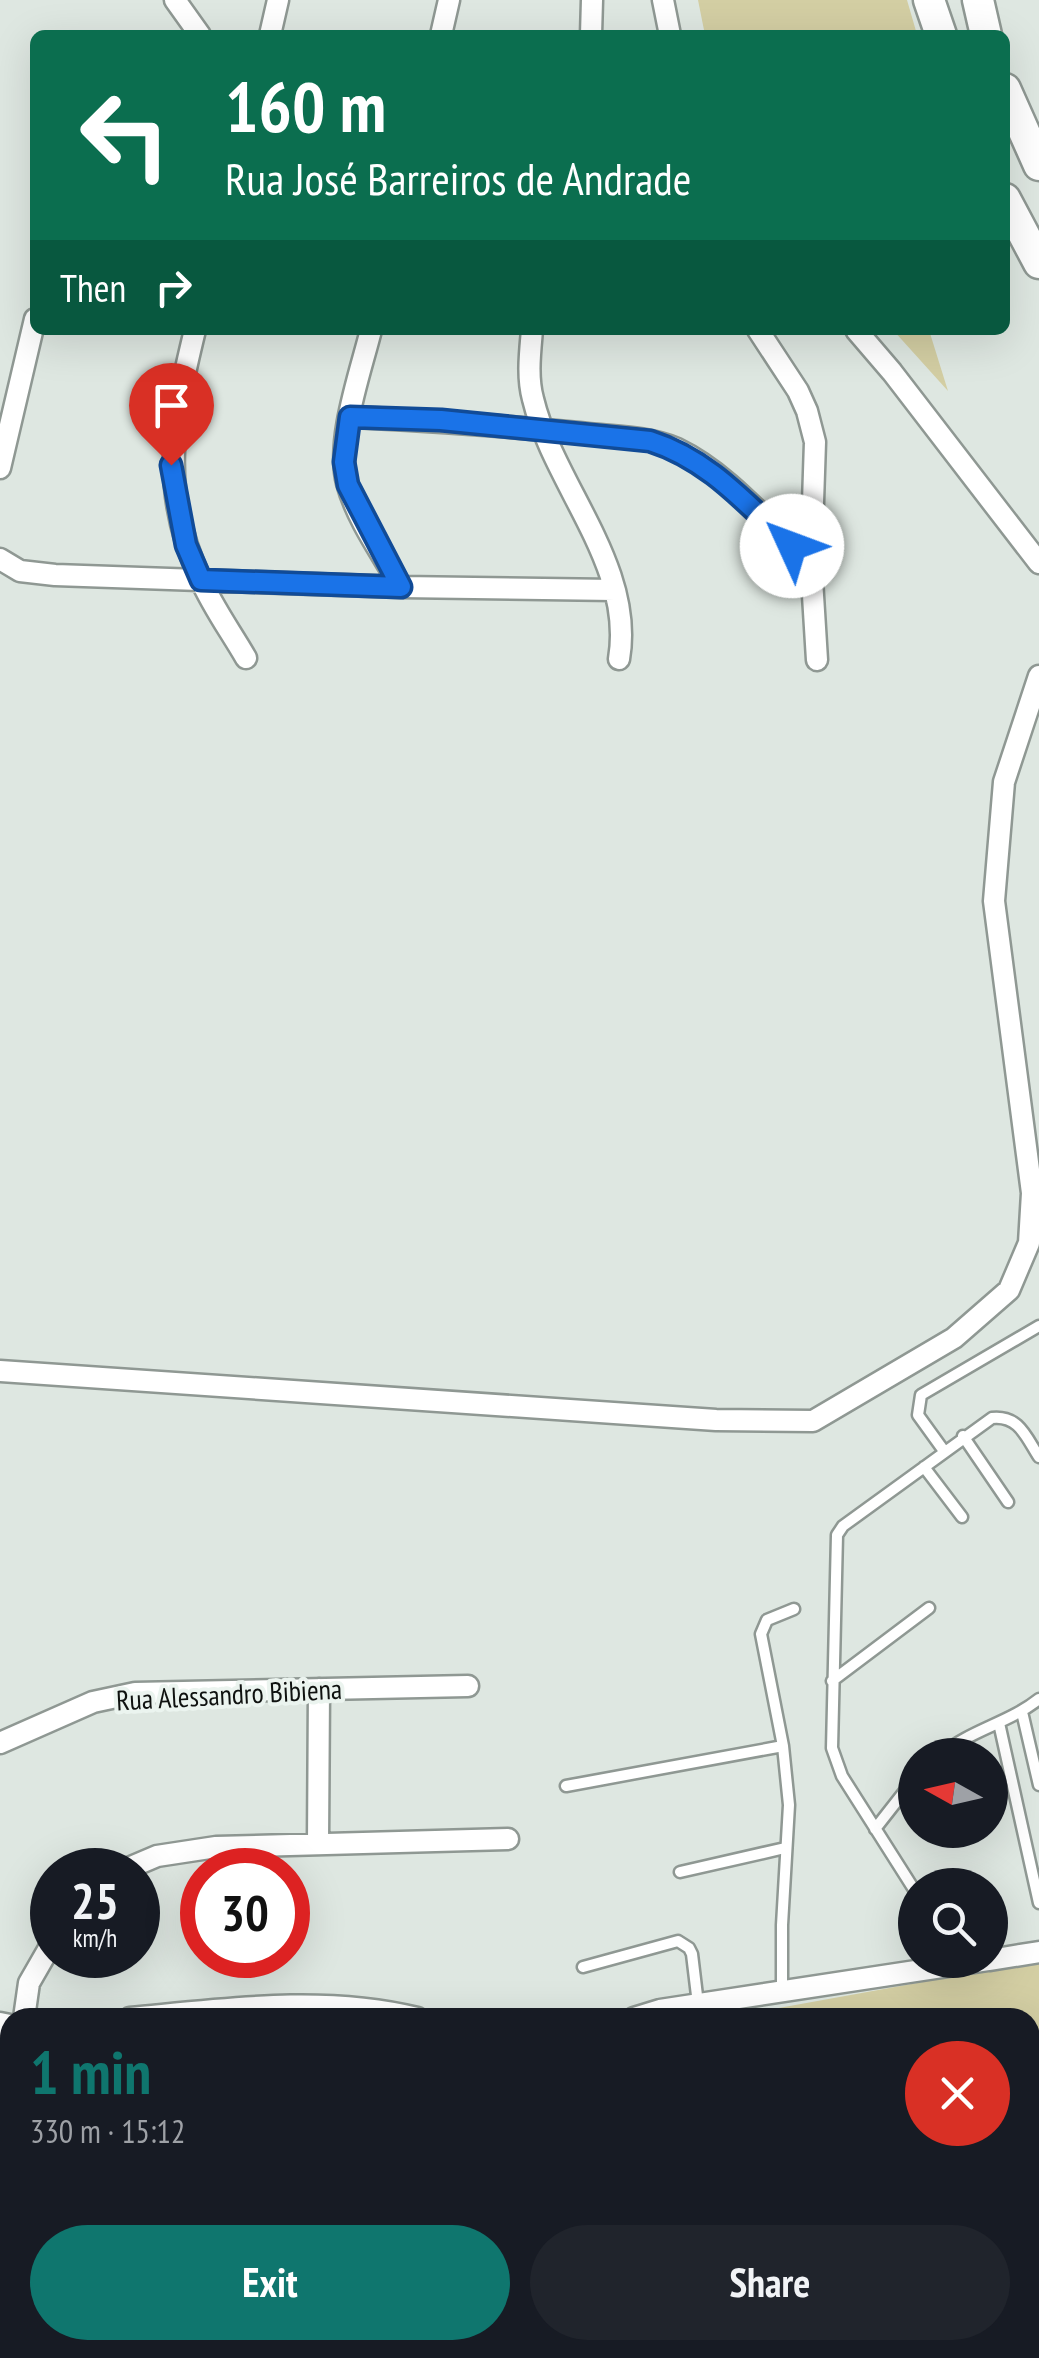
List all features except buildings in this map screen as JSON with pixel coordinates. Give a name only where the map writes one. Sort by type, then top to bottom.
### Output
[{"type":"main road","points":[[929,0],[939,30]]},
{"type":"main road","points":[[978,0],[985,30]]},
{"type":"main road","points":[[1010,100],[1039,165]]},
{"type":"main road","points":[[1010,209],[1039,263]]},
{"type":"street","points":[[175,0],[196,30]]},
{"type":"street","points":[[271,30],[278,0]]},
{"type":"street","points":[[442,30],[449,0]]},
{"type":"street","points":[[590,30],[592,0]]},
{"type":"street","points":[[663,0],[669,30]]},
{"type":"street","points":[[0,468],[31,335]]},
{"type":"street","points":[[194,335],[174,426],[171,465],[186,545],[201,580],[246,658]]},
{"type":"street","points":[[369,335],[344,462],[348,485],[401,587]]},
{"type":"street","points":[[532,335],[531,384],[542,430],[614,590],[624,632],[619,658]]},
{"type":"street","points":[[761,335],[798,391],[815,442],[811,562],[817,660]]},
{"type":"street","points":[[860,335],[1039,563]]},
{"type":"street","points":[[350,417],[542,430],[650,441],[676,449],[701,463],[811,562]]},
{"type":"street","points":[[0,559],[20,571],[54,575],[614,590]]},
{"type":"street","points":[[0,1371],[716,1420],[813,1422],[954,1338],[1010,1290],[1029,1244],[1032,1193],[994,901],[1004,782],[1039,676]]},
{"type":"street","name":"Rua Alessandro Bibiena","points":[[0,1742],[94,1702],[135,1693],[468,1686]]},
{"type":"street","points":[[318,1843],[319,1689]]},
{"type":"street","points":[[160,1855],[216,1847],[508,1839]]},
{"type":"street","points":[[1008,1957],[1039,1952]]},
{"type":"street","points":[[680,2008],[898,1972]]},
{"type":"street","points":[[25,2008],[32,1978]]},
{"type":"street","points":[[257,2008],[360,2008]]},
{"type":"lane","points":[[944,1451],[918,1414],[921,1395],[1039,1326]]},
{"type":"lane","points":[[901,1868],[842,1776],[832,1748],[839,1530],[992,1418],[1018,1422],[1039,1457]]},
{"type":"lane","points":[[963,1436],[1008,1502]]},
{"type":"lane","points":[[924,1467],[962,1516]]},
{"type":"lane","points":[[832,1681],[930,1608]]},
{"type":"lane","points":[[782,1991],[785,1848],[790,1805],[761,1630],[767,1620],[794,1609]]},
{"type":"lane","points":[[968,1738],[1022,1712],[1039,1698]]},
{"type":"lane","points":[[1022,1712],[1039,1785]]},
{"type":"lane","points":[[999,1723],[1039,1904]]},
{"type":"lane","points":[[566,1786],[783,1746]]},
{"type":"lane","points":[[876,1829],[898,1800]]},
{"type":"lane","points":[[680,1872],[785,1848]]},
{"type":"lane","points":[[583,1967],[671,1940],[684,1943],[692,1954],[698,2004]]},
{"type":"shaded area","points":[[698,0],[907,0],[916,30],[704,30]]},
{"type":"shaded area","points":[[898,335],[931,335],[948,391]]},
{"type":"shaded area","points":[[1039,1961],[1039,2008],[778,2008],[945,1978],[1008,1978],[1008,1967]]},
{"type":"route","points":[[171,465],[186,545],[201,580],[401,587],[348,485],[344,462],[350,417],[441,420],[650,441],[701,463],[792,546]]}]
